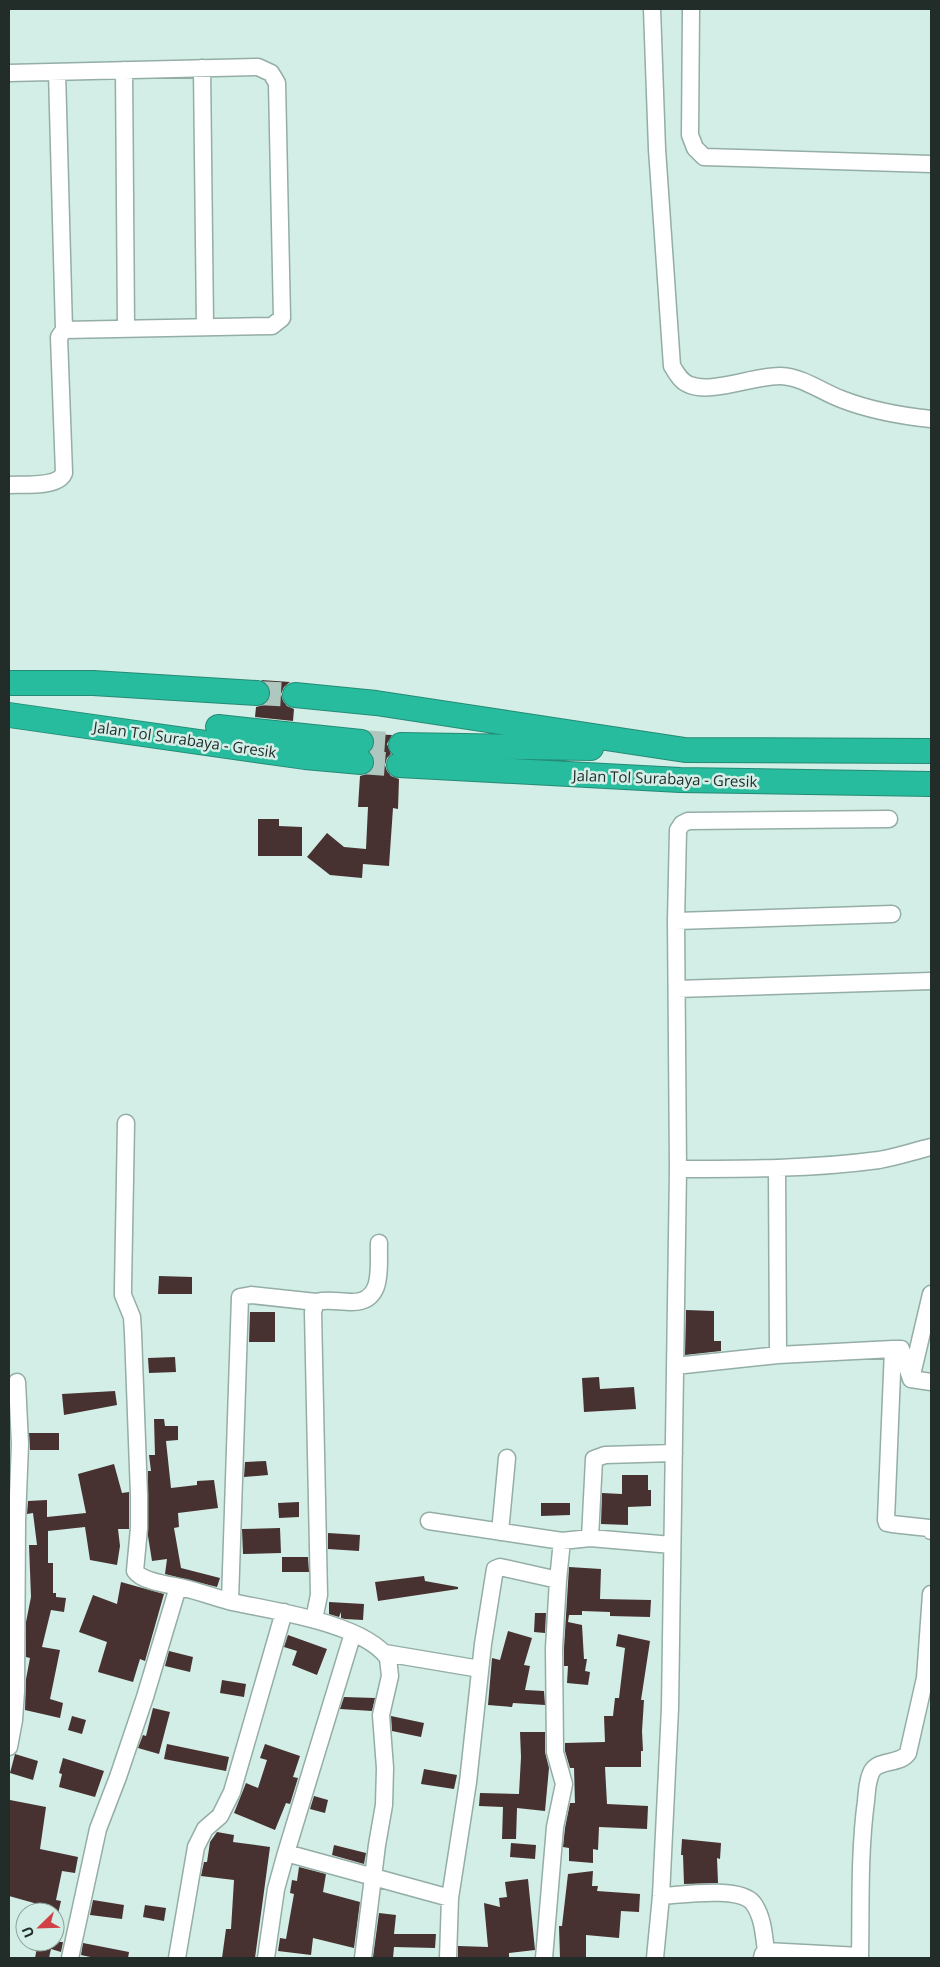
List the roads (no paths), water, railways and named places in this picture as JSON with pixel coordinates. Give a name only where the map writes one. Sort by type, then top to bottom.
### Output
[{"type":"highway","points":[[9,682],[93,683],[257,693]]},
{"type":"highway","name":"Jalan Tol Surabaya - Gresik","points":[[295,695],[376,703],[685,750]]},
{"type":"highway","name":"Jalan Tol Surabaya - Gresik","points":[[9,698],[254,732],[361,752],[305,756],[9,715]]},
{"type":"highway","name":"Jalan Tol Surabaya - Gresik","points":[[931,751],[685,750],[400,755],[680,780],[931,784]]},
{"type":"street","points":[[652,9],[657,148],[672,366],[679,378],[690,385],[702,388],[772,376],[784,376],[799,380],[860,406],[931,419]]},
{"type":"street","points":[[691,9],[690,135],[695,148],[704,157],[931,164]]},
{"type":"street","points":[[9,73],[258,67],[265,69],[275,78],[277,84],[282,318],[272,326],[64,330]]},
{"type":"street","points":[[202,68],[205,326]]},
{"type":"street","points":[[124,70],[126,328]]},
{"type":"street","points":[[9,485],[53,483],[62,478],[64,473],[59,337],[64,330],[57,72]]},
{"type":"street","points":[[655,1958],[661,1896],[670,1708],[678,1169],[676,921],[678,830],[682,824],[688,822],[888,819]]},
{"type":"street","points":[[676,921],[892,914]]},
{"type":"street","points":[[677,989],[931,981]]},
{"type":"street","points":[[126,1122],[123,1295],[132,1317],[133,1332],[139,1495],[139,1528],[135,1571],[138,1575],[145,1578],[230,1602],[314,1619],[372,1643],[385,1653],[390,1663],[390,1676],[381,1715],[386,1788],[364,1958]]},
{"type":"street","points":[[678,1169],[777,1168],[882,1159],[931,1147]]},
{"type":"street","points":[[777,1168],[778,1356]]},
{"type":"street","points":[[230,1602],[240,1297],[251,1295],[316,1302],[326,1300],[364,1301],[378,1283],[379,1243]]},
{"type":"street","points":[[911,1379],[931,1294]]},
{"type":"street","points":[[314,1619],[318,1595],[313,1312],[316,1302]]},
{"type":"street","points":[[893,1349],[886,1521],[892,1524],[929,1528],[931,1530]]},
{"type":"street","points":[[676,1366],[778,1356],[901,1349],[911,1379]]},
{"type":"street","points":[[911,1379],[931,1382]]},
{"type":"street","points":[[9,1747],[14,1720],[16,1691],[13,1553],[14,1443],[17,1382]]},
{"type":"street","points":[[590,1538],[594,1459],[605,1454],[674,1453]]},
{"type":"street","points":[[500,1532],[507,1458]]},
{"type":"street","points":[[429,1521],[562,1541],[590,1538],[672,1545]]},
{"type":"street","points":[[544,1958],[555,1827],[564,1784],[555,1752],[556,1681],[554,1648],[562,1541]]},
{"type":"street","points":[[448,1958],[450,1898],[468,1782],[480,1669],[495,1568],[500,1567],[558,1580]]},
{"type":"street","points":[[70,1958],[98,1829],[145,1697],[178,1587]]},
{"type":"street","points":[[661,1896],[719,1893],[745,1897],[753,1903],[762,1922],[764,1955],[860,1957],[863,1824],[868,1788],[872,1772],[875,1768],[902,1759],[908,1753],[925,1678],[931,1594]]},
{"type":"street","points":[[177,1958],[196,1847],[205,1829],[220,1816],[232,1792],[284,1612]]},
{"type":"street","points":[[266,1958],[276,1889],[353,1634]]},
{"type":"street","points":[[385,1653],[480,1669]]},
{"type":"street","points":[[286,1853],[450,1898]]},
{"type":"tunnel","points":[[257,693],[295,695]]},
{"type":"tunnel","points":[[361,742],[401,745]]},
{"type":"tunnel","points":[[361,762],[399,765]]}]
